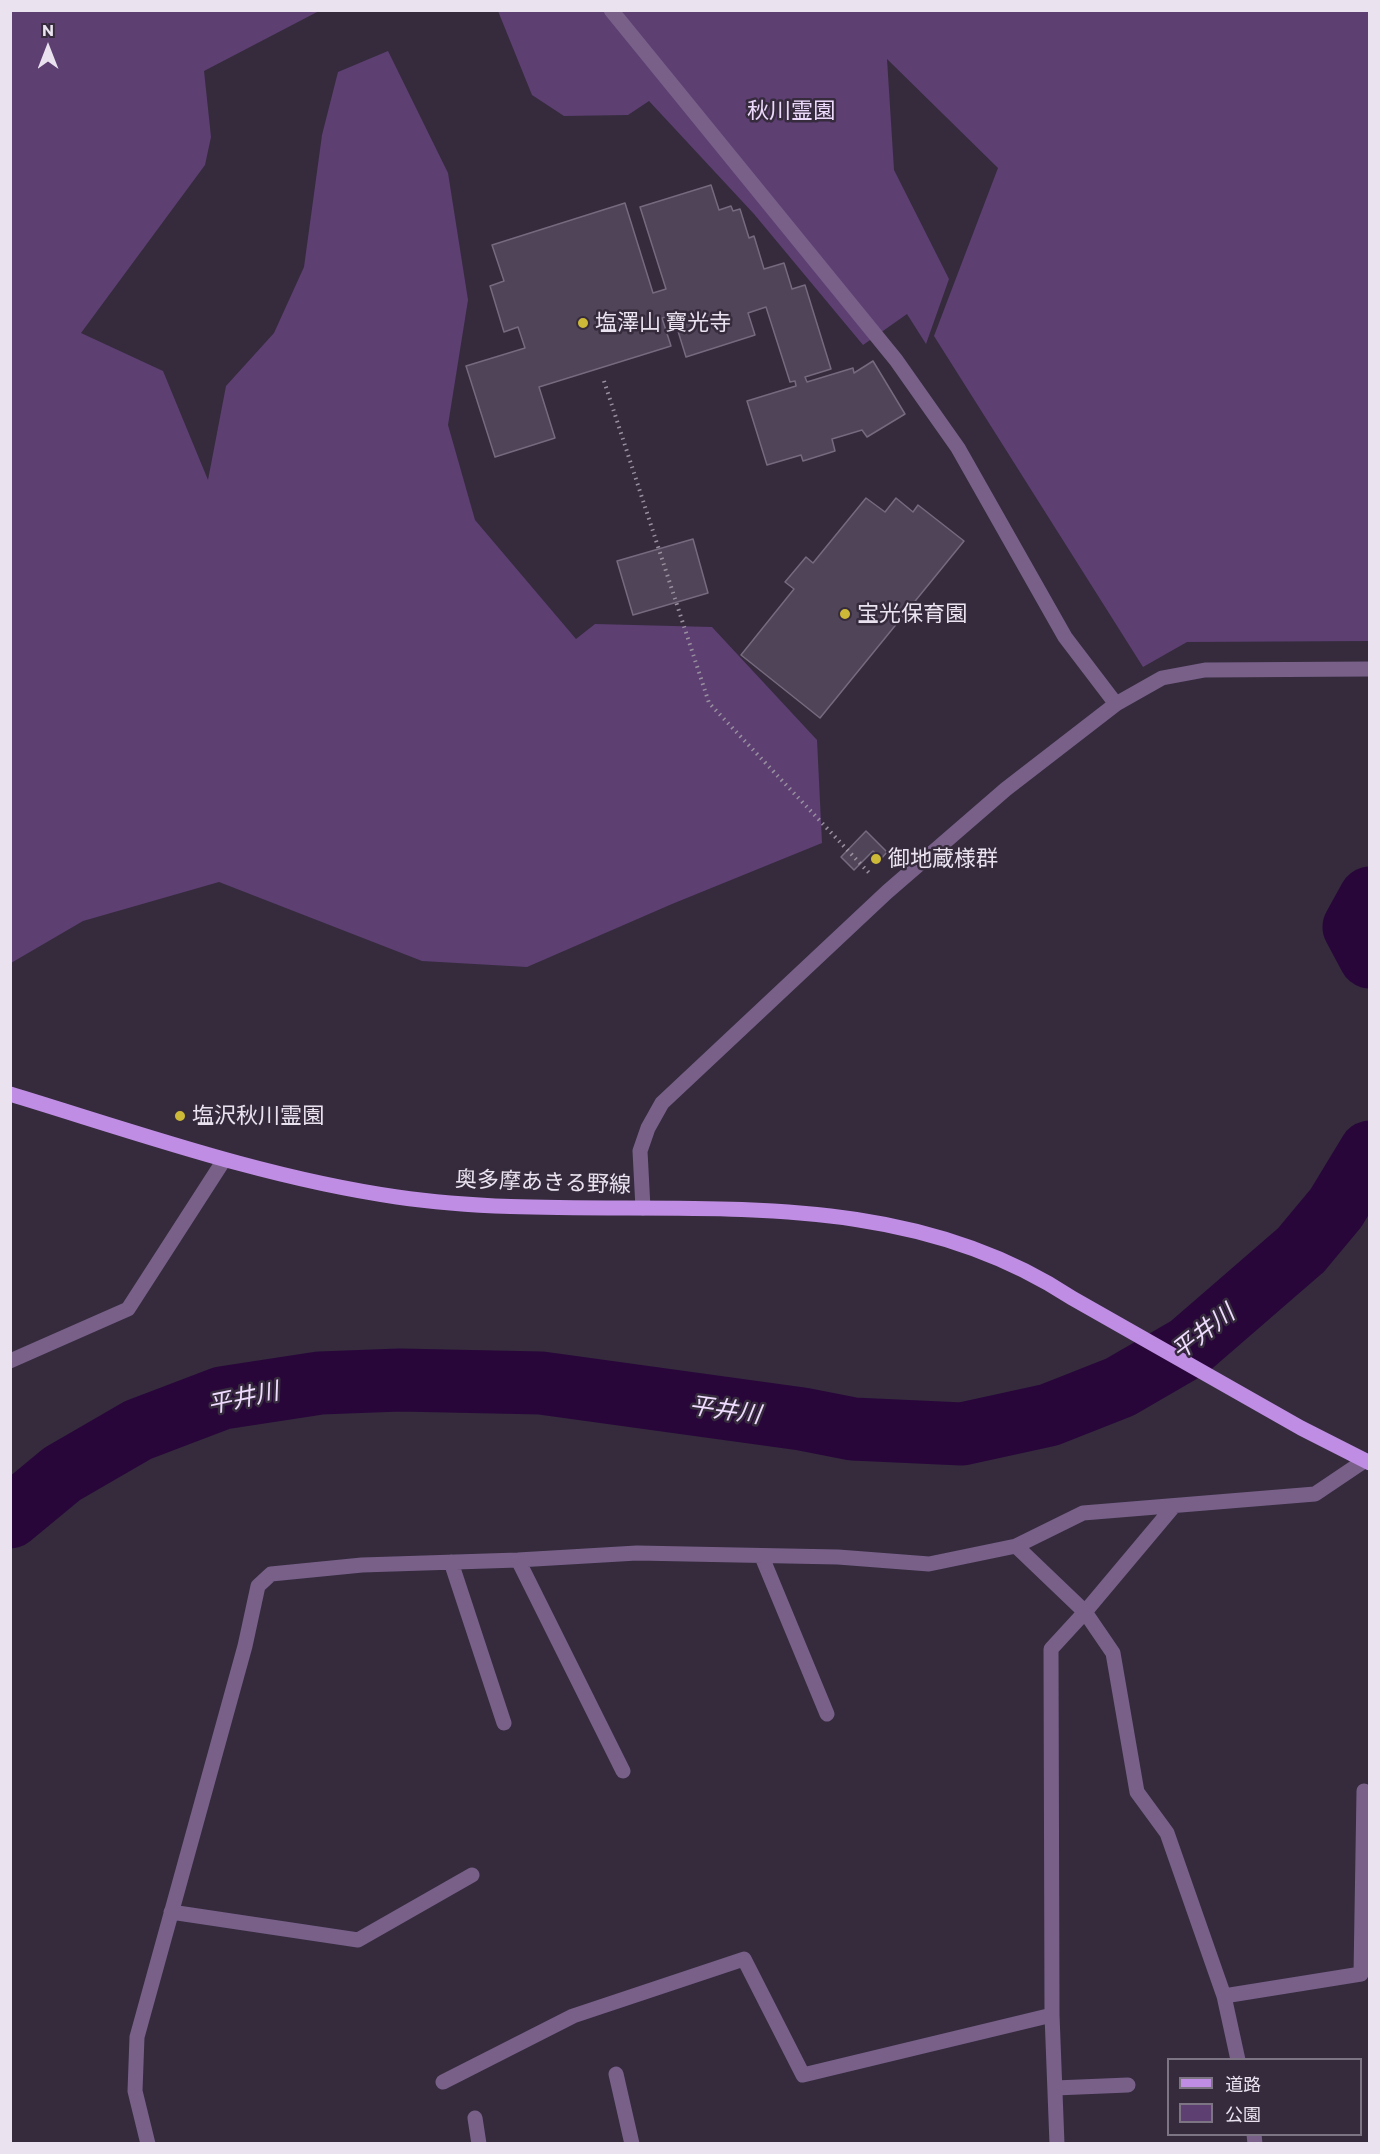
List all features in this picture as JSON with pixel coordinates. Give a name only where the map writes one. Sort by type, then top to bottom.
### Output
[{"type":"main road","name":"奥多摩あきる野線","points":[[10,1094],[224,1160],[305,1181],[399,1197],[482,1204],[791,1211],[864,1220],[922,1231],[987,1254],[1049,1283],[1301,1428],[1367,1462]]},
{"type":"street","points":[[611,10],[903,370],[958,448],[1065,637],[1116,704]]},
{"type":"street","points":[[643,1208],[640,1151],[648,1128],[662,1103],[887,892],[1006,789],[1116,704],[1162,678],[1205,670],[1370,669]]},
{"type":"street","points":[[10,1361],[128,1309],[224,1160]]},
{"type":"street","points":[[148,2144],[135,2091],[137,2037],[245,1646],[258,1586],[271,1574],[362,1565],[518,1560],[637,1553],[838,1557],[929,1563],[1016,1546],[1083,1513],[1316,1494],[1367,1462]]},
{"type":"street","points":[[1057,2144],[1052,2015],[1051,1649],[1174,1506]]},
{"type":"street","points":[[1016,1546],[1085,1612],[1113,1653],[1137,1792],[1167,1833],[1224,1996],[1238,2058]]},
{"type":"street","points":[[762,1557],[827,1714]]},
{"type":"street","points":[[518,1560],[623,1772]]},
{"type":"street","points":[[451,1562],[504,1723]]},
{"type":"street","points":[[1224,1996],[1361,1974],[1364,1791]]},
{"type":"street","points":[[171,1912],[358,1940],[472,1875]]},
{"type":"street","points":[[443,2082],[573,2016],[744,1959],[803,2075],[1052,2015]]},
{"type":"street","points":[[616,2074],[632,2144]]},
{"type":"street","points":[[1055,2088],[1128,2085]]},
{"type":"street","points":[[475,2118],[479,2144]]},
{"type":"path","points":[[604,381],[709,703],[887,892]]},
{"type":"green space","points":[[10,11],[319,11],[204,71],[211,137],[205,165],[81,333],[163,371],[208,480],[226,386],[274,333],[304,267],[322,135],[338,72],[388,51],[448,173],[468,300],[448,425],[475,520],[576,639],[595,624],[712,627],[817,740],[822,843],[672,904],[527,967],[422,961],[219,882],[83,921],[11,963]]},
{"type":"green space","name":"秋川霊園","points":[[498,11],[1369,11],[1369,641],[1187,642],[1143,667],[934,336],[998,168],[887,59],[894,170],[949,279],[926,344],[907,314],[863,345],[754,214],[649,101],[628,115],[564,116],[532,95]]},
{"type":"building","name":"塩澤山 寶光寺","points":[[711,185],[719,210],[731,206],[733,211],[740,209],[749,238],[754,236],[764,269],[784,263],[792,289],[805,285],[831,369],[805,377],[807,382],[853,368],[854,373],[873,361],[905,414],[867,437],[862,430],[832,439],[835,451],[803,461],[801,455],[767,465],[747,401],[796,386],[795,381],[790,382],[766,307],[748,313],[755,335],[686,357],[673,315],[662,318],[671,346],[539,387],[555,438],[495,457],[466,366],[525,348],[518,327],[504,332],[490,286],[504,281],[492,245],[625,203],[653,293],[666,289],[640,207]]},
{"type":"building","points":[[866,498],[885,512],[896,498],[913,512],[918,505],[964,541],[820,718],[741,655],[794,589],[785,582],[806,557],[813,563]]},
{"type":"building","points":[[693,539],[708,593],[633,615],[617,561]]},
{"type":"building","points":[[866,831],[887,852],[881,859],[873,851],[854,870],[841,857]]},
{"type":"waterway","name":"平井川","points":[[1370,898],[1354,927],[1370,957]]},
{"type":"waterway","name":"平井川","points":[[10,1517],[62,1474],[138,1430],[222,1398],[320,1383],[400,1380],[541,1383],[802,1419],[853,1429],[962,1434],[1049,1415],[1120,1387],[1189,1347],[1301,1250],[1336,1208],[1370,1152]]},
{"type":"place","name":"塩澤山 寶光寺","points":[[583,323]]},
{"type":"place","name":"宝光保育園","points":[[845,614]]},
{"type":"place","name":"御地蔵様群","points":[[876,859]]},
{"type":"place","name":"塩沢秋川霊園","points":[[180,1116]]}]
